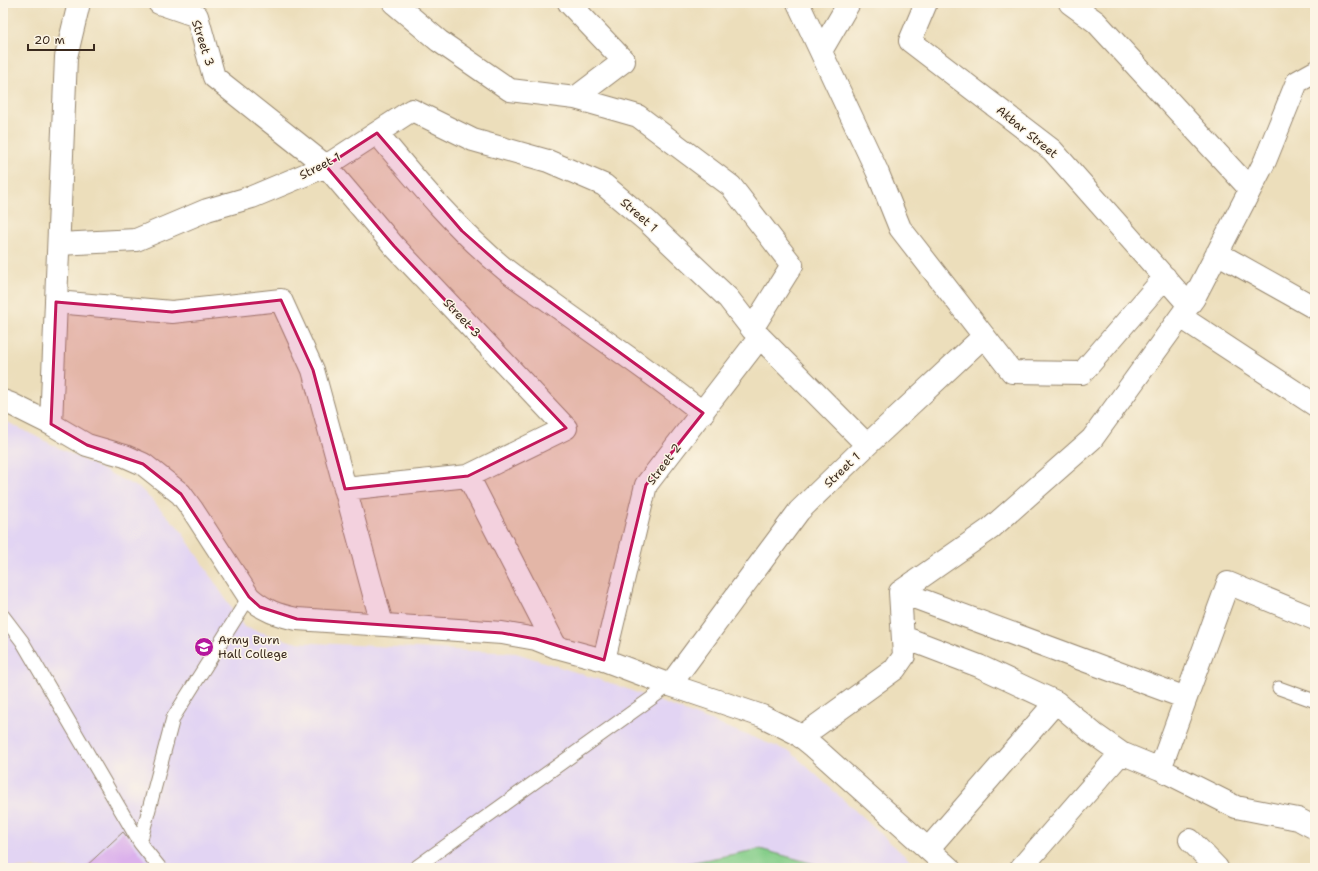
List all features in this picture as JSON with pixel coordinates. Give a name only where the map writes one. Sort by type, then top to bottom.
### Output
[{"type":"street","points":[[51,424],[66,58],[79,3]]},
{"type":"street","name":"Street 3","points":[[159,3],[197,16],[214,77],[326,166],[394,246],[566,428],[468,476]]},
{"type":"street","points":[[394,3],[439,41],[510,90],[575,98],[624,61],[569,3]]},
{"type":"street","points":[[798,3],[877,171],[900,228],[1012,372],[1082,373],[1165,277]]},
{"type":"street","points":[[821,51],[849,3]]},
{"type":"street","name":"Akbar Street","points":[[925,3],[910,40],[1052,150],[1165,277],[1185,311],[1315,405]]},
{"type":"street","points":[[1070,3],[1096,22],[1250,189]]},
{"type":"street","points":[[900,592],[990,529],[1092,439],[1194,298],[1265,161],[1298,82],[1315,72]]},
{"type":"street","name":"Street 2","points":[[575,98],[638,116],[731,186],[792,265],[756,333],[703,413],[646,485],[604,660]]},
{"type":"street","name":"Street 1","points":[[59,244],[136,240],[207,210],[252,197],[326,166],[412,110],[473,140],[548,161],[604,185],[648,222],[728,298],[756,333],[867,445],[799,511],[670,686]]},
{"type":"street","points":[[377,133],[462,230],[506,270],[671,387],[703,413]]},
{"type":"street","points":[[1218,253],[1315,308]]},
{"type":"street","points":[[56,302],[172,312],[281,300],[313,370],[382,624]]},
{"type":"street","points":[[867,445],[984,336]]},
{"type":"street","points":[[3,401],[51,424],[87,445],[125,456],[143,464],[181,494],[249,597],[260,607],[277,615],[297,619],[520,635],[536,639],[556,647],[604,660],[670,686],[762,716],[792,731],[814,747],[949,868]]},
{"type":"street","points":[[345,489],[468,476],[556,647]]},
{"type":"street","points":[[1160,769],[1228,583],[1315,619]]},
{"type":"street","points":[[801,737],[894,669],[904,656],[900,592]]},
{"type":"street","points":[[900,592],[1186,698]]},
{"type":"street","points":[[903,637],[979,666],[1056,702],[1094,734],[1121,753],[1160,769],[1236,807],[1298,819],[1315,828]]},
{"type":"street","points":[[928,849],[1056,702]]},
{"type":"street","points":[[1021,868],[1121,753]]},
{"type":"street","points":[[1190,840],[1217,868]]},
{"type":"lane","points":[[140,843],[173,718],[249,597]]},
{"type":"lane","points":[[3,616],[22,641],[140,843],[160,868]]},
{"type":"lane","points":[[415,868],[670,686]]},
{"type":"lane","points":[[1279,688],[1315,701]]},
{"type":"highlighted area","points":[[377,133],[462,231],[506,270],[703,413],[646,485],[604,660],[536,639],[502,633],[297,619],[260,607],[249,597],[181,494],[143,464],[87,445],[51,424],[56,302],[172,312],[281,300],[313,370],[345,489],[468,476],[566,428],[394,246],[326,166]]},
{"type":"shaded area","name":"Army Burn Hall College","points":[[3,420],[141,489],[179,528],[244,627],[293,642],[516,653],[619,686],[791,752],[918,868],[3,868]]},
{"type":"green space","points":[[760,849],[829,868],[670,868],[674,866]]},
{"type":"building","points":[[123,832],[152,868],[84,868]]},
{"type":"place","name":"Army Burn Hall College","points":[[204,647]]}]
